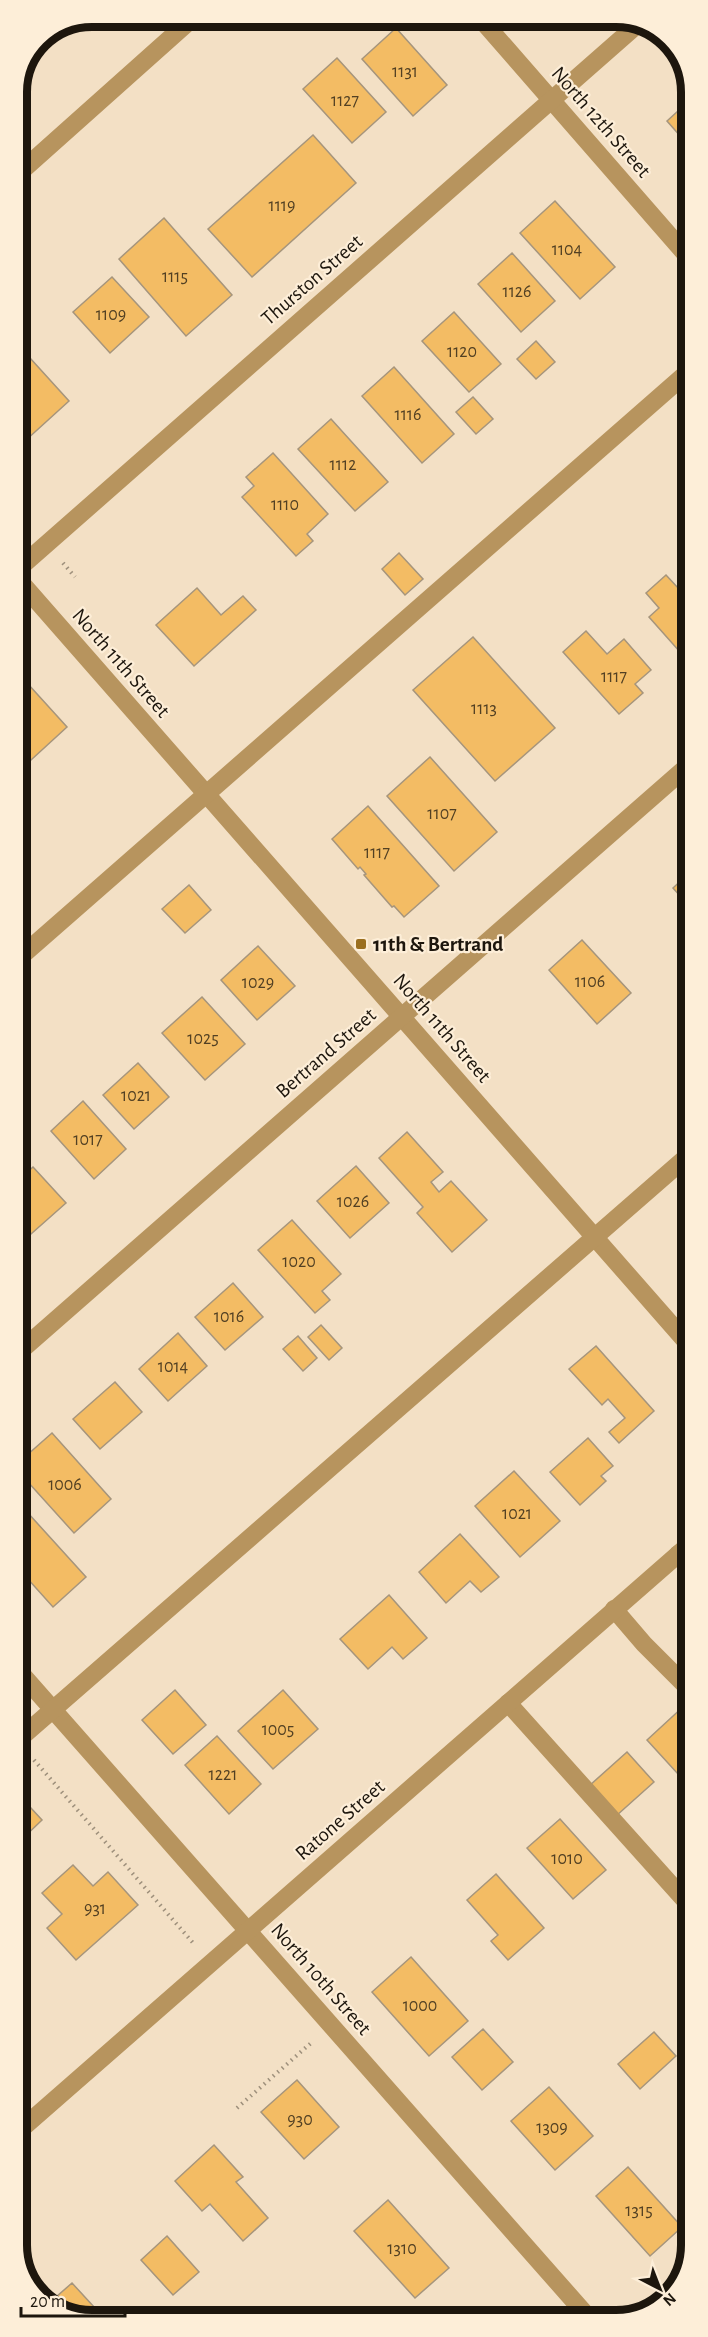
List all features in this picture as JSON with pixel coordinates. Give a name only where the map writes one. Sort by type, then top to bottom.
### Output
[{"type":"street","points":[[27,166],[183,27]]},
{"type":"street","name":"North 12th Street","points":[[488,27],[681,249]]},
{"type":"street","name":"Thurston Street","points":[[27,561],[632,29]]},
{"type":"street","points":[[27,951],[681,378]]},
{"type":"street","name":"North 11th Street","points":[[27,589],[681,1336]]},
{"type":"street","name":"Bertrand Street","points":[[27,1345],[681,772]]},
{"type":"street","points":[[27,1732],[681,1162]]},
{"type":"street","name":"Ratone Street","points":[[27,2124],[614,1609],[681,1559]]},
{"type":"street","points":[[614,1609],[644,1644],[681,1681]]},
{"type":"street","name":"North 10th Street","points":[[27,1680],[582,2310]]},
{"type":"street","points":[[508,1703],[681,1896]]},
{"type":"path","points":[[27,523],[31,527]]},
{"type":"path","points":[[62,562],[75,577]]},
{"type":"path","points":[[34,1760],[211,1963]]},
{"type":"path","points":[[237,2108],[331,2025]]},
{"type":"building","points":[[396,28],[447,85],[413,116],[362,59]]},
{"type":"building","points":[[337,58],[386,112],[352,143],[303,89]]},
{"type":"building","points":[[681,108],[681,137],[667,121]]},
{"type":"building","points":[[313,135],[356,183],[252,277],[208,229]]},
{"type":"building","points":[[555,201],[615,267],[580,299],[520,233]]},
{"type":"building","points":[[164,218],[232,295],[186,336],[119,259]]},
{"type":"building","points":[[512,253],[555,301],[521,332],[478,284]]},
{"type":"building","points":[[112,277],[149,317],[110,353],[73,312]]},
{"type":"building","points":[[454,312],[501,364],[469,392],[422,341]]},
{"type":"building","points":[[536,341],[555,362],[536,379],[517,359]]},
{"type":"building","points":[[30,358],[69,401],[27,439],[27,361]]},
{"type":"building","points":[[394,367],[454,434],[422,463],[362,396]]},
{"type":"building","points":[[473,397],[493,419],[476,434],[456,412]]},
{"type":"building","points":[[331,419],[388,482],[355,511],[298,449]]},
{"type":"building","points":[[273,453],[328,514],[307,534],[313,541],[296,556],[242,497],[254,486],[246,477]]},
{"type":"building","points":[[399,553],[423,579],[405,595],[382,569]]},
{"type":"building","points":[[666,575],[679,589],[681,587],[680,652],[649,617],[659,608],[646,593]]},
{"type":"building","points":[[197,588],[221,615],[243,596],[256,610],[194,666],[156,625]]},
{"type":"building","points":[[586,631],[607,654],[624,639],[651,670],[635,684],[643,693],[619,714],[563,652]]},
{"type":"building","points":[[473,637],[555,728],[495,781],[413,690]]},
{"type":"building","points":[[27,685],[67,727],[31,760],[27,756]]},
{"type":"building","points":[[430,757],[497,832],[454,871],[387,796]]},
{"type":"building","points":[[368,806],[439,886],[404,917],[394,906],[392,907],[364,875],[366,874],[360,867],[358,869],[332,839]]},
{"type":"building","points":[[681,880],[681,897],[673,888]]},
{"type":"building","points":[[189,885],[211,910],[185,933],[162,909]]},
{"type":"building","points":[[582,940],[631,993],[597,1024],[549,970]]},
{"type":"building","points":[[258,946],[295,986],[257,1020],[221,980]]},
{"type":"building","points":[[202,997],[245,1044],[205,1080],[162,1033]]},
{"type":"building","points":[[138,1063],[169,1097],[134,1129],[103,1095]]},
{"type":"building","points":[[83,1101],[126,1149],[94,1179],[51,1131]]},
{"type":"building","points":[[407,1132],[443,1172],[431,1182],[439,1192],[451,1181],[487,1220],[452,1252],[417,1213],[423,1207],[379,1158]]},
{"type":"building","points":[[356,1166],[389,1203],[350,1238],[317,1201]]},
{"type":"building","points":[[33,1167],[66,1203],[31,1234],[27,1229],[27,1172]]},
{"type":"building","points":[[292,1220],[341,1274],[322,1291],[330,1300],[315,1313],[258,1250]]},
{"type":"building","points":[[233,1283],[263,1317],[225,1350],[195,1317]]},
{"type":"building","points":[[321,1325],[342,1348],[329,1360],[308,1337]]},
{"type":"building","points":[[178,1333],[207,1366],[168,1401],[139,1369]]},
{"type":"building","points":[[298,1336],[317,1358],[303,1371],[283,1349]]},
{"type":"building","points":[[596,1346],[654,1411],[619,1443],[609,1432],[625,1418],[608,1399],[602,1405],[569,1369]]},
{"type":"building","points":[[115,1382],[142,1412],[100,1449],[73,1419]]},
{"type":"building","points":[[52,1433],[111,1499],[74,1533],[27,1481],[27,1455]]},
{"type":"building","points":[[588,1438],[613,1466],[601,1476],[606,1481],[580,1505],[550,1472]]},
{"type":"building","points":[[514,1471],[560,1521],[520,1557],[475,1506]]},
{"type":"building","points":[[27,1512],[86,1577],[53,1607],[27,1578]]},
{"type":"building","points":[[460,1534],[499,1577],[481,1592],[470,1581],[446,1603],[419,1572]]},
{"type":"building","points":[[389,1595],[427,1638],[403,1659],[392,1647],[368,1669],[340,1639]]},
{"type":"building","points":[[175,1690],[206,1725],[173,1754],[142,1720]]},
{"type":"building","points":[[283,1690],[318,1729],[273,1769],[238,1731]]},
{"type":"building","points":[[681,1709],[681,1771],[678,1774],[647,1740]]},
{"type":"building","points":[[217,1736],[261,1784],[229,1814],[185,1765]]},
{"type":"building","points":[[627,1752],[654,1782],[616,1816],[589,1786]]},
{"type":"building","points":[[27,1804],[42,1820],[27,1834]]},
{"type":"building","points":[[560,1819],[606,1870],[573,1899],[527,1848]]},
{"type":"building","points":[[73,1865],[93,1886],[108,1872],[138,1905],[76,1960],[47,1928],[62,1914],[42,1893]]},
{"type":"building","points":[[496,1874],[544,1928],[508,1960],[491,1941],[498,1935],[467,1900]]},
{"type":"building","points":[[411,1957],[468,2021],[429,2056],[372,1992]]},
{"type":"building","points":[[483,2029],[513,2062],[482,2090],[452,2057]]},
{"type":"building","points":[[654,2032],[676,2056],[640,2089],[618,2064]]},
{"type":"building","points":[[297,2080],[339,2127],[304,2159],[261,2112]]},
{"type":"building","points":[[549,2087],[593,2136],[555,2170],[511,2121]]},
{"type":"building","points":[[214,2145],[243,2177],[236,2182],[268,2218],[243,2241],[210,2204],[202,2211],[175,2181]]},
{"type":"building","points":[[628,2167],[681,2228],[650,2256],[596,2196]]},
{"type":"building","points":[[388,2200],[449,2268],[415,2298],[354,2231]]},
{"type":"building","points":[[167,2236],[199,2272],[173,2295],[141,2260]]},
{"type":"building","points":[[72,2283],[97,2310],[71,2307],[55,2298]]},
{"type":"place","name":"11th & Bertrand","points":[[361,944]]}]
